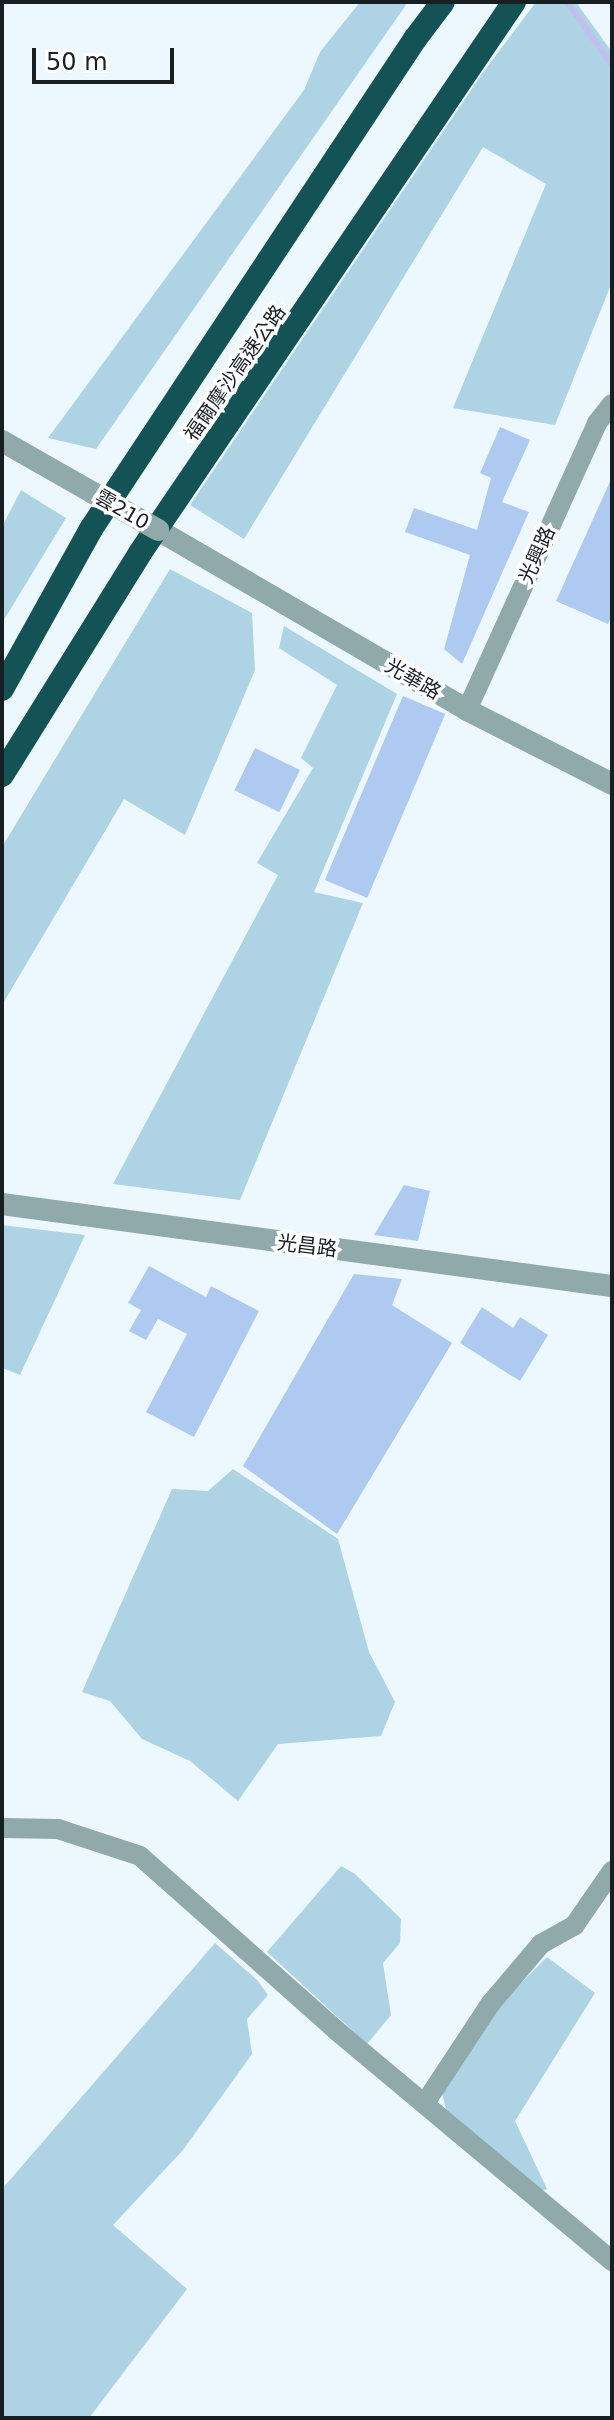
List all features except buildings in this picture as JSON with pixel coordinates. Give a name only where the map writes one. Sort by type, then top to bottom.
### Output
[{"type":"highway","name":"福爾摩沙高速公路","points":[[2,689],[91,529],[415,39],[443,2]]},
{"type":"highway","name":"福爾摩沙高速公路","points":[[2,775],[140,553],[514,2]]},
{"type":"street","name":"光興路","points":[[467,710],[597,423],[612,404]]},
{"type":"street","name":"雲210","points":[[2,441],[219,565]]},
{"type":"street","name":"光華路","points":[[219,565],[467,710],[612,784]]},
{"type":"street","name":"光昌路","points":[[2,1204],[612,1286]]},
{"type":"street","points":[[2,1828],[58,1829],[140,1856],[612,2261]]},
{"type":"street","points":[[425,2103],[491,2003],[541,1944],[574,1926],[612,1871]]},
{"type":"shaded area","points":[[360,2],[408,2],[96,449],[48,438],[304,90],[320,52]]},
{"type":"shaded area","points":[[536,2],[580,2],[578,5],[612,52],[612,282],[555,425],[453,408],[546,184],[483,147],[244,539],[190,505],[484,71]]},
{"type":"shaded area","points":[[21,490],[66,518],[2,623],[2,527]]},
{"type":"shaded area","points":[[170,569],[252,613],[255,670],[185,835],[124,799],[2,1005],[2,847]]},
{"type":"shaded area","points":[[284,626],[397,694],[314,892],[363,903],[240,1200],[113,1184],[278,875],[257,863],[313,768],[301,758],[337,685],[279,648]]},
{"type":"shaded area","points":[[2,1225],[85,1235],[20,1375],[2,1368]]},
{"type":"shaded area","points":[[233,1469],[338,1539],[369,1652],[395,1702],[381,1736],[278,1744],[238,1801],[190,1761],[142,1739],[110,1701],[82,1692],[172,1489],[208,1491]]},
{"type":"shaded area","points":[[341,1866],[355,1874],[401,1919],[400,1943],[383,1963],[391,2015],[367,2044],[267,1952]]},
{"type":"shaded area","points":[[215,1943],[257,1980],[268,1995],[247,2019],[252,2054],[183,2150],[113,2225],[187,2289],[89,2418],[2,2418],[2,2189]]},
{"type":"shaded area","points":[[547,1957],[595,1993],[515,2121],[547,2189],[541,2192],[446,2109],[442,2093],[494,2010]]},
{"type":"waterway","points":[[567,2],[612,65]]}]
